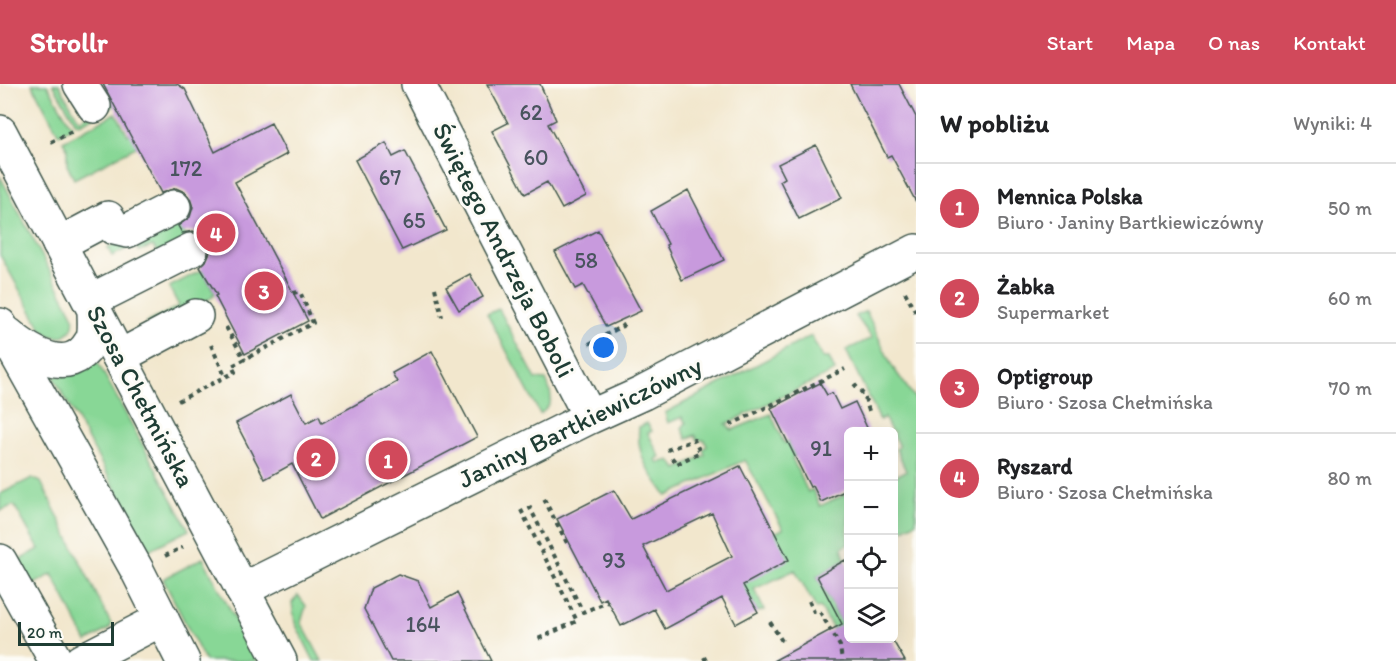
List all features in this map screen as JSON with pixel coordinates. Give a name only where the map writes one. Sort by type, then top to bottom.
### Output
[{"type":"street","name":"Świętego Andrzeja Boboli","points":[[418,84],[590,417]]},
{"type":"street","name":"Szosa Chełmińska","points":[[0,132],[280,661]]},
{"type":"street","points":[[59,244],[136,202]]},
{"type":"street","points":[[108,218],[114,228],[127,231],[174,207]]},
{"type":"street","points":[[2,327],[23,347],[44,359],[63,360],[79,356],[91,343],[94,332],[92,306],[149,285],[191,250]]},
{"type":"street","name":"Janiny Bartkiewiczówny","points":[[242,590],[590,417],[644,393],[916,251]]},
{"type":"street","points":[[119,357],[214,326]]},
{"type":"street","points":[[2,327],[137,570],[183,661]]},
{"type":"street","points":[[0,561],[60,660],[162,618]]},
{"type":"path","points":[[901,285],[916,313]]},
{"type":"path","points":[[435,288],[442,317]]},
{"type":"path","points":[[172,404],[235,372],[232,366],[313,323],[301,294],[293,293]]},
{"type":"path","points":[[589,344],[626,324]]},
{"type":"path","points":[[214,326],[245,360]]},
{"type":"path","points":[[214,326],[225,376]]},
{"type":"path","points":[[730,425],[845,369]]},
{"type":"path","points":[[854,384],[864,395],[869,411]]},
{"type":"path","points":[[694,440],[700,452],[677,464],[668,452],[694,440]]},
{"type":"path","points":[[544,499],[568,545]]},
{"type":"path","points":[[529,506],[584,612],[608,602]]},
{"type":"path","points":[[521,510],[577,621],[538,639]]},
{"type":"path","points":[[137,570],[213,532]]},
{"type":"path","points":[[809,601],[814,612],[819,612],[840,646],[842,661]]},
{"type":"path","points":[[770,622],[782,640]]},
{"type":"green space","points":[[32,84],[47,84],[72,127],[59,135]]},
{"type":"green space","points":[[53,84],[59,84],[79,120],[111,102],[114,106],[80,124],[76,123]]},
{"type":"green space","points":[[116,113],[128,135],[132,132],[138,146],[74,179],[67,165],[67,148],[63,141]]},
{"type":"green space","points":[[0,176],[73,315],[72,329],[61,337],[51,336],[42,330],[0,255]]},
{"type":"green space","points":[[174,213],[187,239],[160,257],[153,246],[139,251],[136,244],[112,256],[108,248]]},
{"type":"green space","points":[[200,271],[204,272],[215,294],[212,295],[213,297],[150,330],[146,323],[179,306],[169,287]]},
{"type":"green space","points":[[499,309],[536,379],[546,380],[548,385],[551,394],[550,403],[540,414],[487,314]]},
{"type":"green space","points":[[866,311],[892,366],[916,400],[916,522],[898,532],[898,475],[906,471],[898,453],[898,427],[889,427],[884,417],[880,420],[846,350],[872,338],[856,316]]},
{"type":"green space","points":[[811,336],[823,358],[829,358],[835,371],[726,424],[732,430],[771,414],[784,443],[788,442],[795,456],[792,458],[808,492],[812,489],[820,506],[844,495],[844,547],[842,548],[844,561],[817,576],[844,628],[844,643],[852,643],[861,661],[839,639],[820,607],[816,608],[795,570],[754,589],[764,610],[758,612],[750,597],[727,603],[774,533],[783,529],[745,460],[667,496],[642,456],[639,427],[647,423],[652,431],[648,433],[660,457],[656,459],[658,463],[670,460],[677,469],[705,455],[703,449],[707,446],[704,440],[698,440],[695,435],[687,439],[682,428],[686,423],[682,417],[668,423],[665,413]]},
{"type":"green space","points":[[97,361],[189,530],[149,550],[53,376],[77,373]]},
{"type":"green space","points":[[32,478],[41,482],[111,624],[110,628],[87,642],[52,574],[31,586],[18,561],[39,549],[14,505],[0,511],[0,494]]},
{"type":"green space","points":[[203,558],[257,661],[205,661],[163,579]]},
{"type":"green space","points":[[298,595],[306,606],[301,622],[322,661],[314,661],[295,623],[292,603]]},
{"type":"building","points":[[103,84],[177,84],[185,89],[215,152],[271,123],[287,154],[235,182],[308,321],[245,354],[215,296],[217,295],[200,267],[210,252],[207,241],[202,235],[193,231],[182,233],[178,226],[190,217],[193,207],[190,198],[185,192],[176,188],[161,193]]},
{"type":"building","points":[[487,84],[540,84],[556,120],[548,124],[586,196],[562,209],[547,182],[525,194],[492,131],[508,123]]},
{"type":"building","points":[[850,84],[899,84],[916,117],[916,202],[891,155],[887,157]]},
{"type":"building","points":[[386,143],[393,157],[405,151],[446,230],[402,250],[355,160]]},
{"type":"building","points":[[816,145],[842,198],[799,219],[780,181],[785,178],[778,164]]},
{"type":"building","points":[[688,190],[724,260],[682,280],[666,245],[668,244],[651,211]]},
{"type":"building","points":[[598,230],[641,311],[606,327],[583,285],[575,289],[555,252]]},
{"type":"building","points":[[470,274],[483,297],[459,310],[446,287]]},
{"type":"building","points":[[432,351],[477,437],[320,519],[292,464],[265,479],[236,423],[291,394],[306,423],[319,416],[322,423],[397,382],[392,373]]},
{"type":"building","points":[[820,383],[827,395],[832,393],[840,409],[855,402],[867,427],[844,427],[844,491],[821,502],[813,486],[810,487],[771,408]]},
{"type":"building","points":[[740,466],[789,560],[743,585],[758,612],[736,624],[722,598],[665,629],[654,609],[621,626],[606,598],[600,601],[557,519],[614,490],[631,519]],"holes":[[[712,513],[732,556],[666,590],[643,546]]]},
{"type":"building","points":[[844,561],[844,643],[894,643],[905,661],[773,661],[842,624],[817,576]]},
{"type":"building","points":[[398,574],[418,581],[431,607],[457,593],[491,661],[391,661],[364,609],[371,588]]},
{"type":"place","name":"Ryszard","points":[[216,233]]},
{"type":"place","name":"Optigroup","points":[[264,291]]},
{"type":"place","name":"Żabka","points":[[316,458]]},
{"type":"place","name":"Mennica Polska","points":[[388,460]]}]
